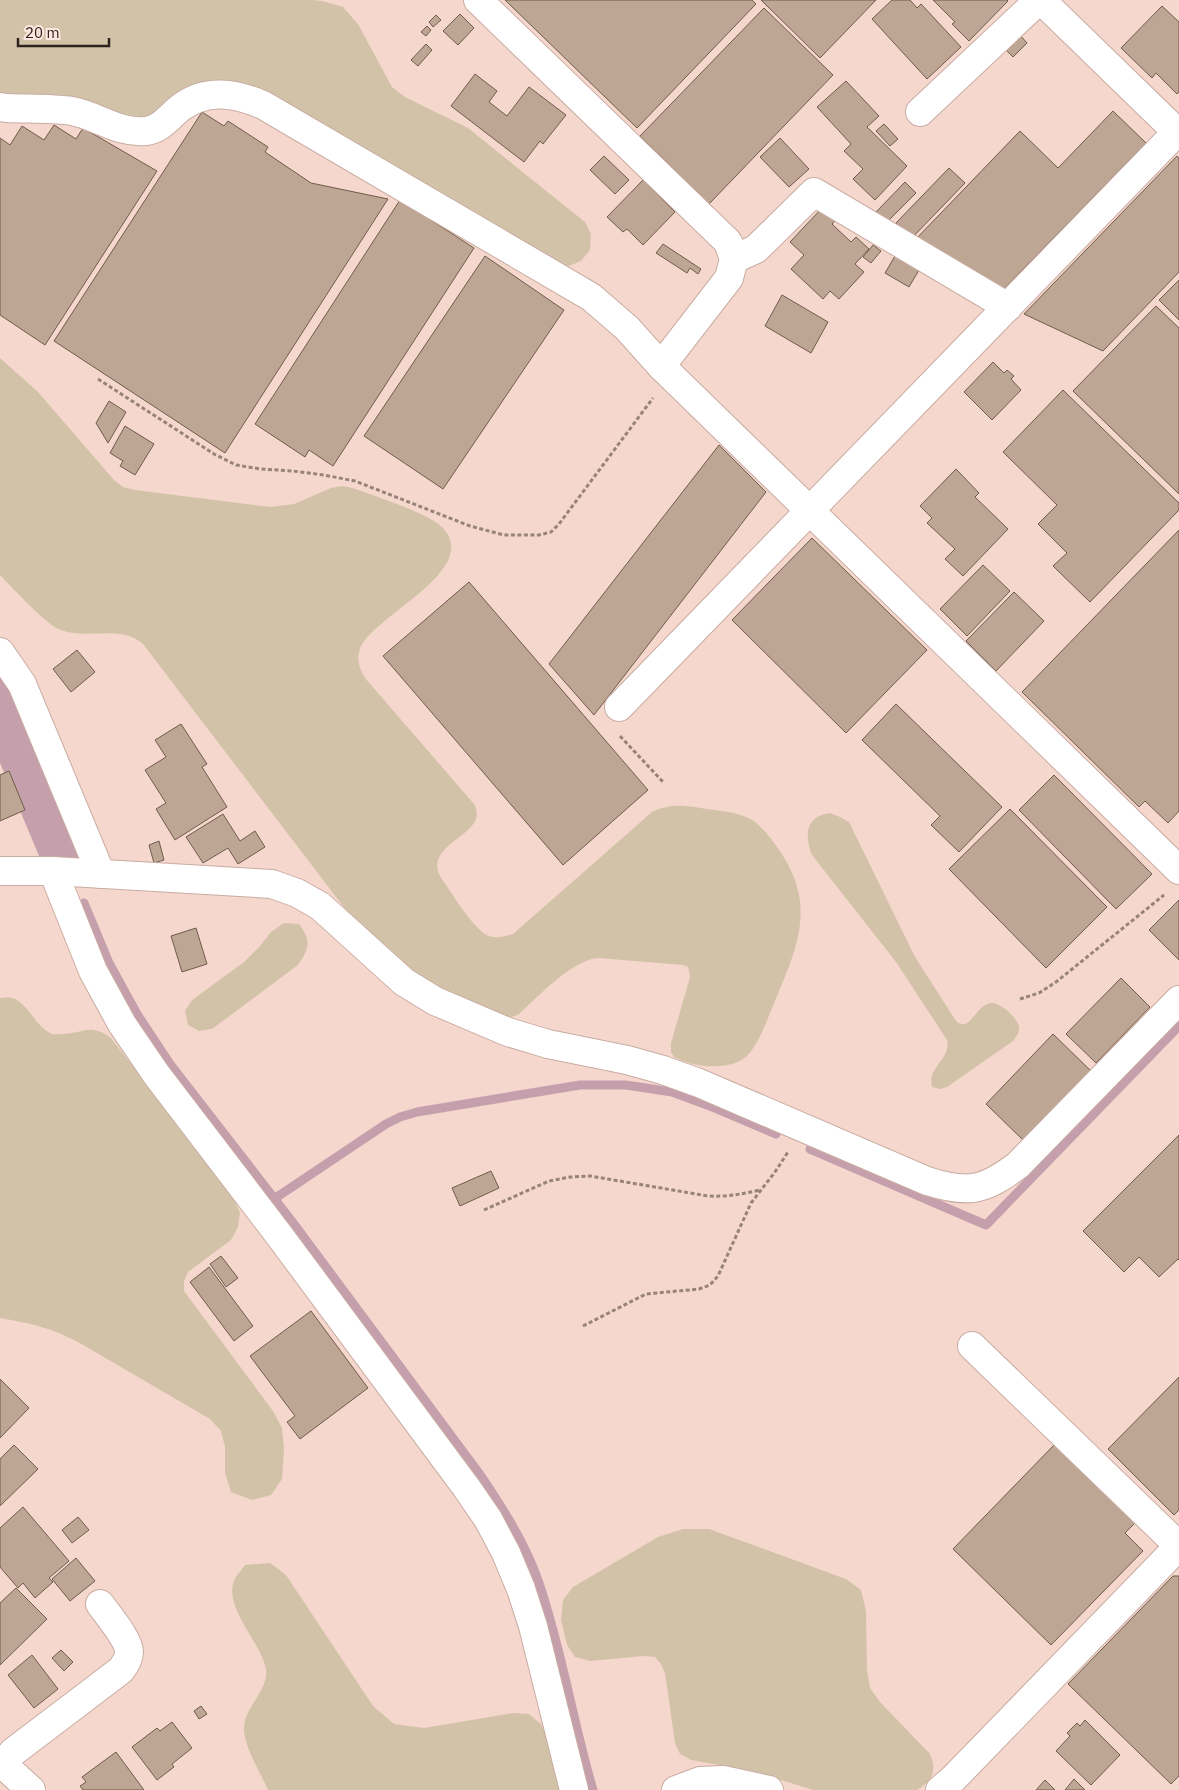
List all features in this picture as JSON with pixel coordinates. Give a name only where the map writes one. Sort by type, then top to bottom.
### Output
[{"type":"street","points":[[478,0],[728,242],[734,259],[729,278],[666,370]]},
{"type":"street","points":[[619,707],[1178,132],[1040,0],[920,112]]},
{"type":"street","points":[[0,107],[72,111],[93,116],[129,132],[148,131],[165,123],[180,108],[200,97],[222,94],[244,97],[263,106],[592,297],[627,328],[666,370],[810,510],[1175,880]]},
{"type":"street","points":[[734,259],[756,249],[814,192],[1008,306]]},
{"type":"street","points":[[0,652],[22,684],[101,874]]},
{"type":"street","points":[[0,871],[52,871],[272,884],[297,893],[320,906],[404,982],[435,1001],[508,1032],[548,1044],[627,1060],[699,1083],[926,1181],[950,1188],[975,1188],[999,1180],[1018,1165],[1179,1000]]},
{"type":"street","points":[[52,871],[93,971],[122,1024],[156,1074],[279,1235],[488,1519],[522,1589],[574,1790]]},
{"type":"street","points":[[940,1790],[953,1779],[1179,1546],[972,1346]]},
{"type":"street","points":[[31,1790],[1,1763],[121,1670],[128,1661],[129,1650],[125,1640],[100,1604]]},
{"type":"street","points":[[676,1790],[700,1781],[723,1780],[769,1790]]},
{"type":"path","points":[[98,378],[214,454],[236,465],[324,475],[354,481],[470,526],[504,534],[539,535],[551,532],[559,524],[666,370]]},
{"type":"path","points":[[619,707],[615,718],[616,730],[664,784]]},
{"type":"path","points":[[1020,999],[1039,993],[1056,982],[1175,880]]},
{"type":"path","points":[[583,1326],[646,1294],[710,1285],[718,1276],[744,1217],[760,1190],[781,1163],[800,1126]]},
{"type":"path","points":[[484,1210],[549,1181],[570,1176],[590,1176],[708,1196],[738,1195],[760,1190]]},
{"type":"shaded area","points":[[0,0],[312,0],[343,7],[358,24],[392,87],[405,97],[468,128],[585,222],[591,234],[590,250],[581,261],[569,266],[556,264],[269,95],[158,114],[145,119],[0,95]]},
{"type":"shaded area","points":[[0,358],[38,392],[114,480],[123,487],[270,507],[294,504],[331,488],[342,486],[353,488],[414,511],[436,522],[443,528],[451,544],[448,561],[437,577],[420,593],[368,636],[360,649],[358,657],[360,668],[365,678],[474,804],[477,815],[473,824],[448,846],[441,855],[437,864],[440,876],[463,909],[483,933],[489,936],[501,937],[513,934],[652,812],[668,807],[691,806],[736,814],[751,820],[770,837],[790,868],[801,907],[800,926],[790,964],[760,1036],[746,1057],[724,1066],[707,1066],[690,1063],[674,1057],[671,1052],[671,1043],[690,977],[688,967],[683,965],[598,958],[588,960],[577,965],[556,980],[519,1014],[512,1017],[466,1000],[429,982],[404,964],[371,935],[349,914],[143,644],[134,638],[114,633],[82,634],[61,630],[39,614],[0,575]]},
{"type":"shaded area","points":[[830,813],[849,822],[915,957],[956,1021],[966,1024],[982,1007],[993,1003],[1008,1012],[1019,1026],[1018,1034],[1013,1041],[947,1087],[940,1089],[932,1087],[931,1080],[946,1053],[947,1040],[896,962],[812,855],[809,848],[808,834],[812,822],[822,815]]},
{"type":"shaded area","points":[[284,923],[299,924],[306,936],[307,949],[298,965],[212,1029],[199,1031],[188,1025],[185,1011],[192,1000],[244,962],[271,932]]},
{"type":"shaded area","points":[[0,998],[10,998],[18,1001],[46,1031],[52,1034],[92,1030],[104,1033],[111,1038],[234,1199],[240,1213],[238,1227],[231,1240],[188,1272],[184,1281],[184,1291],[273,1411],[282,1428],[284,1449],[282,1479],[271,1495],[252,1500],[231,1492],[225,1473],[225,1447],[221,1431],[210,1419],[68,1337],[40,1327],[0,1318]]},
{"type":"shaded area","points":[[683,1529],[709,1529],[846,1579],[861,1590],[866,1611],[867,1670],[870,1688],[880,1702],[930,1754],[933,1770],[927,1783],[917,1790],[813,1790],[752,1771],[691,1760],[680,1754],[675,1743],[665,1673],[655,1657],[644,1656],[590,1661],[575,1657],[567,1645],[561,1620],[563,1600],[573,1587],[658,1537]]},
{"type":"shaded area","points":[[270,1563],[286,1575],[373,1706],[394,1724],[424,1728],[513,1713],[529,1714],[541,1724],[549,1740],[562,1790],[268,1790],[249,1750],[244,1733],[244,1726],[249,1711],[264,1684],[266,1669],[263,1659],[238,1614],[232,1592],[234,1581],[245,1565]]},
{"type":"building","points":[[505,0],[752,0],[756,4],[637,128]]},
{"type":"building","points":[[761,0],[876,0],[820,58]]},
{"type":"building","points":[[892,0],[910,0],[917,8],[921,4],[961,47],[927,79],[872,19]]},
{"type":"building","points":[[933,0],[1008,1],[969,41],[952,24],[955,22]]},
{"type":"building","points":[[1162,6],[1179,22],[1179,92],[1177,94],[1156,73],[1152,78],[1121,48]]},
{"type":"building","points":[[764,8],[833,75],[709,204],[640,136]]},
{"type":"building","points":[[460,14],[474,28],[458,45],[443,31]]},
{"type":"building","points":[[436,15],[441,20],[433,27],[429,22]]},
{"type":"building","points":[[427,26],[431,30],[426,36],[421,32]]},
{"type":"building","points":[[1020,35],[1027,43],[1013,57],[1005,49]]},
{"type":"building","points":[[426,44],[432,50],[418,66],[411,60]]},
{"type":"building","points":[[475,74],[497,91],[489,102],[507,116],[529,87],[566,115],[543,144],[540,141],[524,162],[451,106]]},
{"type":"building","points":[[846,81],[879,116],[867,127],[907,166],[875,200],[853,179],[863,169],[844,151],[851,144],[817,107]]},
{"type":"building","points":[[1113,111],[1146,143],[1000,293],[913,242],[1020,131],[1058,168]]},
{"type":"building","points":[[202,112],[224,126],[228,121],[268,147],[265,152],[311,183],[388,199],[225,453],[54,341]]},
{"type":"building","points":[[884,124],[898,139],[890,146],[876,131]]},
{"type":"building","points":[[54,125],[76,139],[83,128],[157,171],[45,345],[0,315],[0,138],[10,145],[22,126],[44,140]]},
{"type":"building","points":[[780,138],[809,169],[789,187],[760,157]]},
{"type":"building","points":[[604,156],[629,180],[615,194],[590,170]]},
{"type":"building","points":[[1177,156],[1179,158],[1179,272],[1103,351],[1024,314]]},
{"type":"building","points":[[949,168],[965,183],[911,239],[896,223]]},
{"type":"building","points":[[643,180],[675,212],[643,245],[627,229],[623,232],[607,217]]},
{"type":"building","points":[[905,182],[916,193],[887,222],[876,212]]},
{"type":"building","points":[[400,200],[474,248],[333,466],[309,450],[305,457],[255,424]]},
{"type":"building","points":[[822,208],[836,220],[832,224],[851,242],[856,237],[869,249],[855,264],[864,272],[839,299],[830,291],[823,299],[791,269],[804,255],[790,242]]},
{"type":"building","points":[[663,244],[701,269],[698,274],[690,268],[687,273],[656,253]]},
{"type":"building","points":[[873,245],[881,251],[871,263],[863,257]]},
{"type":"building","points":[[485,256],[564,310],[443,489],[364,436]]},
{"type":"building","points":[[895,256],[919,270],[909,287],[885,273]]},
{"type":"building","points":[[1179,280],[1179,320],[1159,300]]},
{"type":"building","points":[[782,295],[828,322],[811,353],[765,326]]},
{"type":"building","points":[[1156,306],[1179,328],[1179,494],[1073,391]]},
{"type":"building","points":[[993,362],[1004,373],[1007,370],[1014,376],[1011,379],[1021,390],[992,420],[964,392]]},
{"type":"building","points":[[1063,390],[1179,503],[1179,510],[1090,602],[1053,566],[1067,553],[1038,524],[1057,505],[1003,452]]},
{"type":"building","points":[[109,401],[126,412],[108,443],[96,423]]},
{"type":"building","points":[[125,426],[154,444],[135,475],[120,466],[123,461],[110,453]]},
{"type":"building","points":[[719,445],[766,492],[594,715],[549,664]]},
{"type":"building","points":[[956,469],[979,493],[975,497],[1008,529],[963,576],[945,559],[955,549],[927,523],[932,518],[920,506]]},
{"type":"building","points":[[1179,530],[1179,811],[1168,823],[1145,801],[1139,807],[1022,692]]},
{"type":"building","points":[[812,538],[927,650],[846,733],[732,620]]},
{"type":"building","points":[[983,565],[1010,591],[967,636],[940,609]]},
{"type":"building","points":[[469,582],[648,790],[563,865],[383,656]]},
{"type":"building","points":[[1014,592],[1044,621],[996,671],[966,641]]},
{"type":"building","points":[[77,650],[95,672],[71,692],[53,669]]},
{"type":"building","points":[[896,704],[1002,807],[959,852],[931,825],[940,816],[862,740]]},
{"type":"building","points":[[181,724],[207,764],[202,767],[227,807],[175,840],[156,809],[166,803],[145,770],[166,757],[155,740]]},
{"type":"building","points":[[9,771],[25,810],[0,821],[0,775]]},
{"type":"building","points":[[1054,775],[1152,874],[1116,909],[1019,810]]},
{"type":"building","points":[[1010,809],[1107,907],[1046,968],[949,869]]},
{"type":"building","points":[[223,814],[240,841],[255,831],[265,847],[238,864],[228,848],[203,863],[186,837]]},
{"type":"building","points":[[159,841],[164,860],[154,863],[149,845]]},
{"type":"building","points":[[1179,900],[1179,960],[1149,930]]},
{"type":"building","points":[[196,928],[207,964],[182,972],[171,936]]},
{"type":"building","points":[[1121,978],[1150,1007],[1096,1063],[1066,1034]]},
{"type":"building","points":[[1053,1034],[1091,1071],[1023,1140],[986,1104]]},
{"type":"building","points":[[1179,1135],[1179,1260],[1159,1277],[1139,1257],[1124,1272],[1083,1231]]},
{"type":"building","points":[[491,1171],[499,1188],[460,1206],[452,1188]]},
{"type":"building","points":[[221,1256],[238,1278],[226,1287],[210,1264]]},
{"type":"building","points":[[209,1267],[253,1326],[234,1341],[190,1282]]},
{"type":"building","points":[[311,1311],[368,1388],[300,1439],[287,1422],[295,1416],[250,1356]]},
{"type":"building","points":[[1179,1377],[1179,1510],[1174,1515],[1108,1449]]},
{"type":"building","points":[[0,1379],[29,1408],[0,1438]]},
{"type":"building","points":[[1055,1444],[1135,1523],[1125,1533],[1143,1551],[1051,1645],[953,1549]]},
{"type":"building","points":[[14,1445],[38,1469],[0,1506],[0,1459]]},
{"type":"building","points":[[23,1507],[69,1561],[49,1578],[53,1582],[35,1598],[23,1583],[18,1588],[0,1567],[0,1528]]},
{"type":"building","points":[[78,1517],[89,1530],[72,1543],[62,1530]]},
{"type":"building","points":[[76,1558],[95,1581],[70,1601],[52,1579]]},
{"type":"building","points":[[1173,1576],[1179,1576],[1179,1776],[1171,1784],[1068,1684]]},
{"type":"building","points":[[16,1588],[47,1619],[0,1665],[0,1603]]},
{"type":"building","points":[[61,1650],[73,1662],[64,1671],[52,1658]]},
{"type":"building","points":[[32,1655],[58,1689],[34,1708],[8,1675]]},
{"type":"building","points":[[201,1706],[207,1714],[199,1719],[194,1711]]},
{"type":"building","points":[[1085,1720],[1120,1755],[1091,1785],[1056,1751],[1070,1736],[1067,1733],[1077,1723],[1080,1726]]},
{"type":"building","points":[[172,1722],[192,1748],[172,1764],[174,1767],[157,1780],[132,1747],[157,1728],[160,1731]]},
{"type":"building","points":[[116,1752],[144,1790],[83,1790],[80,1786],[86,1782],[82,1777]]},
{"type":"building","points":[[1074,1779],[1085,1790],[1065,1790]]},
{"type":"building","points":[[1045,1780],[1055,1790],[1036,1790]]},
{"type":"waterway","points":[[0,692],[66,849]]},
{"type":"waterway","points":[[84,903],[109,963],[137,1014],[170,1064],[294,1224],[481,1476],[514,1528],[534,1569],[547,1609],[593,1790]]},
{"type":"waterway","points":[[810,1149],[986,1225],[1179,1026]]},
{"type":"waterway","points":[[274,1199],[386,1124],[400,1117],[417,1112],[580,1085],[626,1085],[672,1092],[776,1134]]}]
